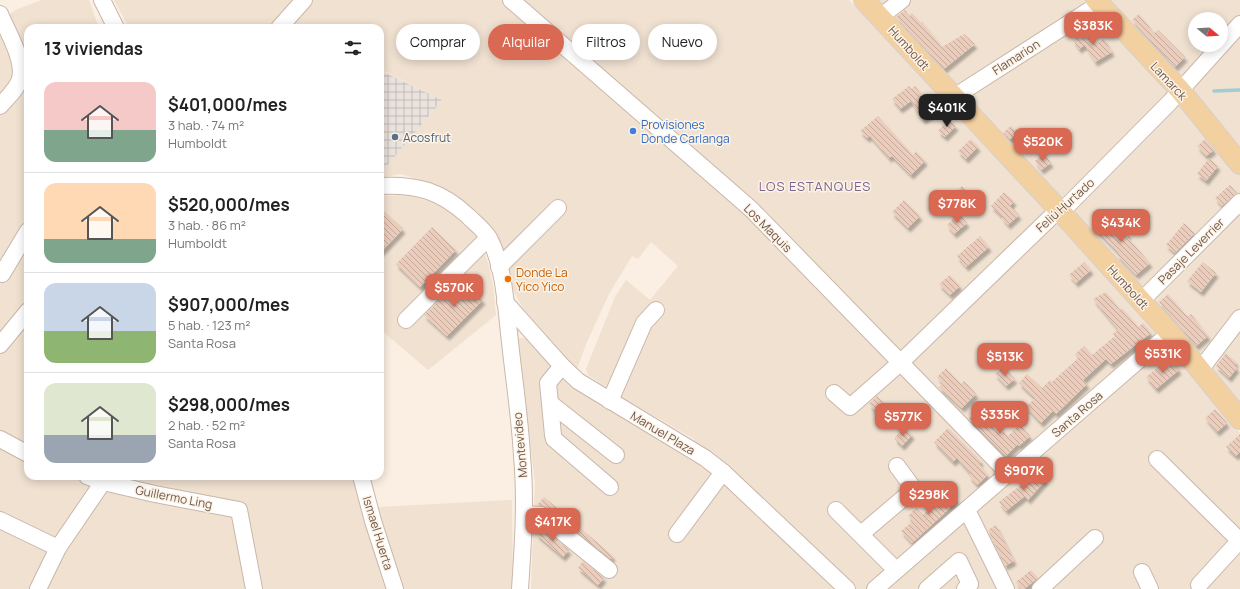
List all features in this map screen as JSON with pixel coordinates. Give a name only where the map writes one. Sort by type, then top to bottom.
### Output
[{"type":"main road","name":"Humboldt","points":[[864,0],[1061,212],[1170,333],[1240,419]]},
{"type":"main road","name":"Lamarck","points":[[1098,2],[1180,90],[1240,164]]},
{"type":"street","points":[[102,0],[114,24]]},
{"type":"street","points":[[283,24],[304,0]]},
{"type":"street","name":"Los Maquis","points":[[511,0],[751,209],[1008,473]]},
{"type":"street","points":[[880,17],[902,0]]},
{"type":"street","name":"Flamarion","points":[[954,97],[1098,2]]},
{"type":"street","points":[[0,14],[20,60],[21,70],[18,85],[0,106]]},
{"type":"street","name":"Feliú Hurtado","points":[[834,393],[850,407],[900,363],[1052,216],[1061,212],[1180,90],[1240,24]]},
{"type":"street","points":[[384,186],[403,185],[424,188],[441,196],[458,207],[488,238],[499,267],[505,302]]},
{"type":"street","name":"Pasaje Leverrier","points":[[1141,301],[1240,202]]},
{"type":"street","points":[[499,267],[558,208]]},
{"type":"street","points":[[2,274],[24,238]]},
{"type":"street","points":[[406,320],[488,238]]},
{"type":"street","name":"Manuel Plaza","points":[[505,302],[562,366],[578,381],[705,458],[723,472],[846,589]]},
{"type":"street","name":"Montevideo","points":[[505,302],[522,456],[524,514],[520,589]]},
{"type":"street","points":[[610,401],[644,323],[656,310]]},
{"type":"street","points":[[0,345],[24,316]]},
{"type":"street","points":[[1200,370],[1240,318]]},
{"type":"street","name":"Santa Rosa","points":[[875,589],[1170,333]]},
{"type":"street","points":[[562,366],[549,380],[554,439],[610,486]]},
{"type":"street","points":[[550,403],[616,455]]},
{"type":"street","points":[[0,439],[24,452]]},
{"type":"street","points":[[1157,459],[1240,541],[1199,585]]},
{"type":"street","points":[[861,534],[914,488],[897,466]]},
{"type":"street","points":[[677,534],[723,472]]},
{"type":"street","name":"Guillermo Ling","points":[[98,480],[155,494],[238,510],[254,589]]},
{"type":"street","name":"Ismael Huerta","points":[[362,480],[373,521],[395,589]]},
{"type":"street","points":[[38,589],[58,548],[103,482]]},
{"type":"street","points":[[836,510],[896,570]]},
{"type":"street","points":[[967,510],[1006,589]]},
{"type":"street","points":[[524,514],[541,515],[609,570]]},
{"type":"street","points":[[0,520],[58,548]]},
{"type":"street","points":[[1040,589],[1095,538]]},
{"type":"street","points":[[927,589],[956,555],[970,584],[965,589]]},
{"type":"street","points":[[1142,572],[1150,589]]},
{"type":"shaded area","points":[[42,0],[89,0],[98,24],[24,24],[24,480],[357,480],[369,519],[379,507],[512,500],[513,589],[0,589],[0,23],[15,10]]},
{"type":"shaded area","points":[[114,0],[849,0],[1049,212],[1155,329],[1240,433],[1240,589],[531,589],[535,482],[517,338],[526,338],[569,385],[695,463],[694,439],[618,395],[588,375],[586,369],[615,297],[626,280],[650,300],[678,266],[651,242],[638,259],[632,256],[609,294],[586,344],[577,369],[523,308],[514,292],[507,263],[490,227],[479,214],[449,193],[424,181],[401,174],[384,177],[384,169],[442,100],[384,71],[384,24],[127,24]]},
{"type":"shaded area","points":[[877,0],[1240,0],[1240,402],[1200,352],[1058,195]]},
{"type":"shaded area","name":"Acosfrut","points":[[384,72],[442,100],[384,169]]},
{"type":"shaded area","points":[[407,195],[435,203],[459,218],[469,227],[482,246],[489,266],[496,315],[428,370],[384,332],[384,196]]},
{"type":"building","points":[[905,10],[909,16],[912,13],[921,23],[922,22],[942,47],[964,34],[975,44],[944,69],[896,17]]},
{"type":"building","points":[[1139,14],[1154,33],[1158,30],[1185,57],[1175,67],[1132,20]]},
{"type":"building","points":[[1088,31],[1096,44],[1104,39],[1112,52],[1095,62],[1085,45],[1079,49],[1073,40]]},
{"type":"building","points":[[909,86],[911,89],[915,86],[928,103],[931,100],[938,110],[923,120],[911,101],[900,109],[892,99]]},
{"type":"building","points":[[878,116],[913,155],[916,151],[925,161],[911,175],[892,156],[889,158],[870,136],[867,138],[860,131]]},
{"type":"building","points":[[949,120],[956,126],[945,137],[938,131]]},
{"type":"building","points":[[1011,126],[1017,133],[1009,140],[1003,133]]},
{"type":"building","points":[[971,139],[978,147],[966,159],[958,151]]},
{"type":"building","points":[[1205,139],[1214,150],[1206,156],[1197,146]]},
{"type":"building","points":[[1044,154],[1051,163],[1041,170],[1035,161]]},
{"type":"building","points":[[1209,158],[1218,166],[1206,181],[1197,174]]},
{"type":"building","points":[[1230,185],[1237,193],[1222,206],[1215,198]]},
{"type":"building","points":[[962,186],[972,196],[962,206],[953,195]]},
{"type":"building","points":[[1004,192],[1014,201],[1010,206],[1019,215],[1008,225],[1002,218],[1003,217],[991,206]]},
{"type":"building","points":[[904,200],[920,216],[908,228],[892,212]]},
{"type":"building","points":[[1104,210],[1129,235],[1127,237],[1150,263],[1136,275],[1117,255],[1119,253],[1095,229],[1101,222],[1096,218]]},
{"type":"building","points":[[384,211],[403,229],[384,249]]},
{"type":"building","points":[[959,214],[967,223],[954,234],[947,225]]},
{"type":"building","points":[[1184,223],[1195,233],[1175,253],[1166,245]]},
{"type":"building","points":[[432,227],[456,250],[420,287],[396,264]]},
{"type":"building","points":[[980,236],[989,247],[966,267],[957,256]]},
{"type":"building","points":[[1084,262],[1091,270],[1076,283],[1069,275]]},
{"type":"building","points":[[1203,262],[1216,273],[1201,292],[1187,281]]},
{"type":"building","points":[[950,275],[960,286],[950,295],[939,284]]},
{"type":"building","points":[[461,279],[483,300],[447,336],[424,315]]},
{"type":"building","points":[[1106,292],[1120,310],[1122,308],[1138,327],[1143,323],[1151,333],[1111,364],[1106,359],[1083,380],[1087,384],[1056,414],[1053,411],[1041,423],[1026,407],[1035,398],[1019,383],[1027,374],[1042,388],[1050,380],[1052,382],[1078,358],[1075,354],[1084,346],[1092,355],[1115,336],[1113,334],[1118,329],[1093,299]]},
{"type":"building","points":[[1168,294],[1186,315],[1188,316],[1191,314],[1208,336],[1196,346],[1159,302]]},
{"type":"building","points":[[1226,353],[1236,362],[1234,365],[1237,368],[1229,378],[1216,366]]},
{"type":"building","points":[[1170,358],[1179,370],[1156,389],[1146,377]]},
{"type":"building","points":[[1003,367],[1015,379],[1006,386],[995,374]]},
{"type":"building","points":[[946,368],[961,384],[964,381],[976,394],[962,408],[939,387],[943,384],[937,377]]},
{"type":"building","points":[[877,396],[889,409],[881,417],[869,404]]},
{"type":"building","points":[[1215,409],[1227,423],[1217,432],[1205,418]]},
{"type":"building","points":[[977,411],[1000,435],[1004,431],[1008,436],[1020,425],[1030,436],[1019,446],[1018,444],[1006,456],[969,419]]},
{"type":"building","points":[[905,427],[912,435],[902,446],[895,439],[895,437]]},
{"type":"building","points":[[948,428],[981,461],[979,464],[988,475],[977,485],[969,476],[971,474],[957,458],[953,462],[934,442]]},
{"type":"building","points":[[1240,434],[1240,452],[1236,456],[1226,447]]},
{"type":"building","points":[[1036,470],[1046,480],[1028,500],[1025,496],[1006,511],[999,502],[1025,482]]},
{"type":"building","points":[[941,486],[957,499],[947,511],[912,543],[901,531],[913,521],[908,516],[916,508],[923,515],[939,499],[934,494]]},
{"type":"building","points":[[544,497],[613,556],[611,559],[547,508],[537,505]]},
{"type":"building","points":[[996,525],[1014,561],[1005,566],[988,530]]},
{"type":"building","points":[[542,528],[569,550],[563,557],[536,534]]},
{"type":"building","points":[[583,561],[604,578],[598,585],[578,568]]},
{"type":"building","points":[[1031,570],[1038,578],[1024,589],[1021,589],[1016,582]]},
{"type":"waterway","points":[[1214,91],[1240,90]]},
{"type":"place","name":"Provisiones Donde Carlanga","points":[[633,131]]},
{"type":"place","name":"Acosfrut","points":[[395,137]]},
{"type":"place","name":"Donde La Yico Yico","points":[[508,279]]},
{"type":"district","name":"LOS ESTANQUES","points":[[815,186]]}]
